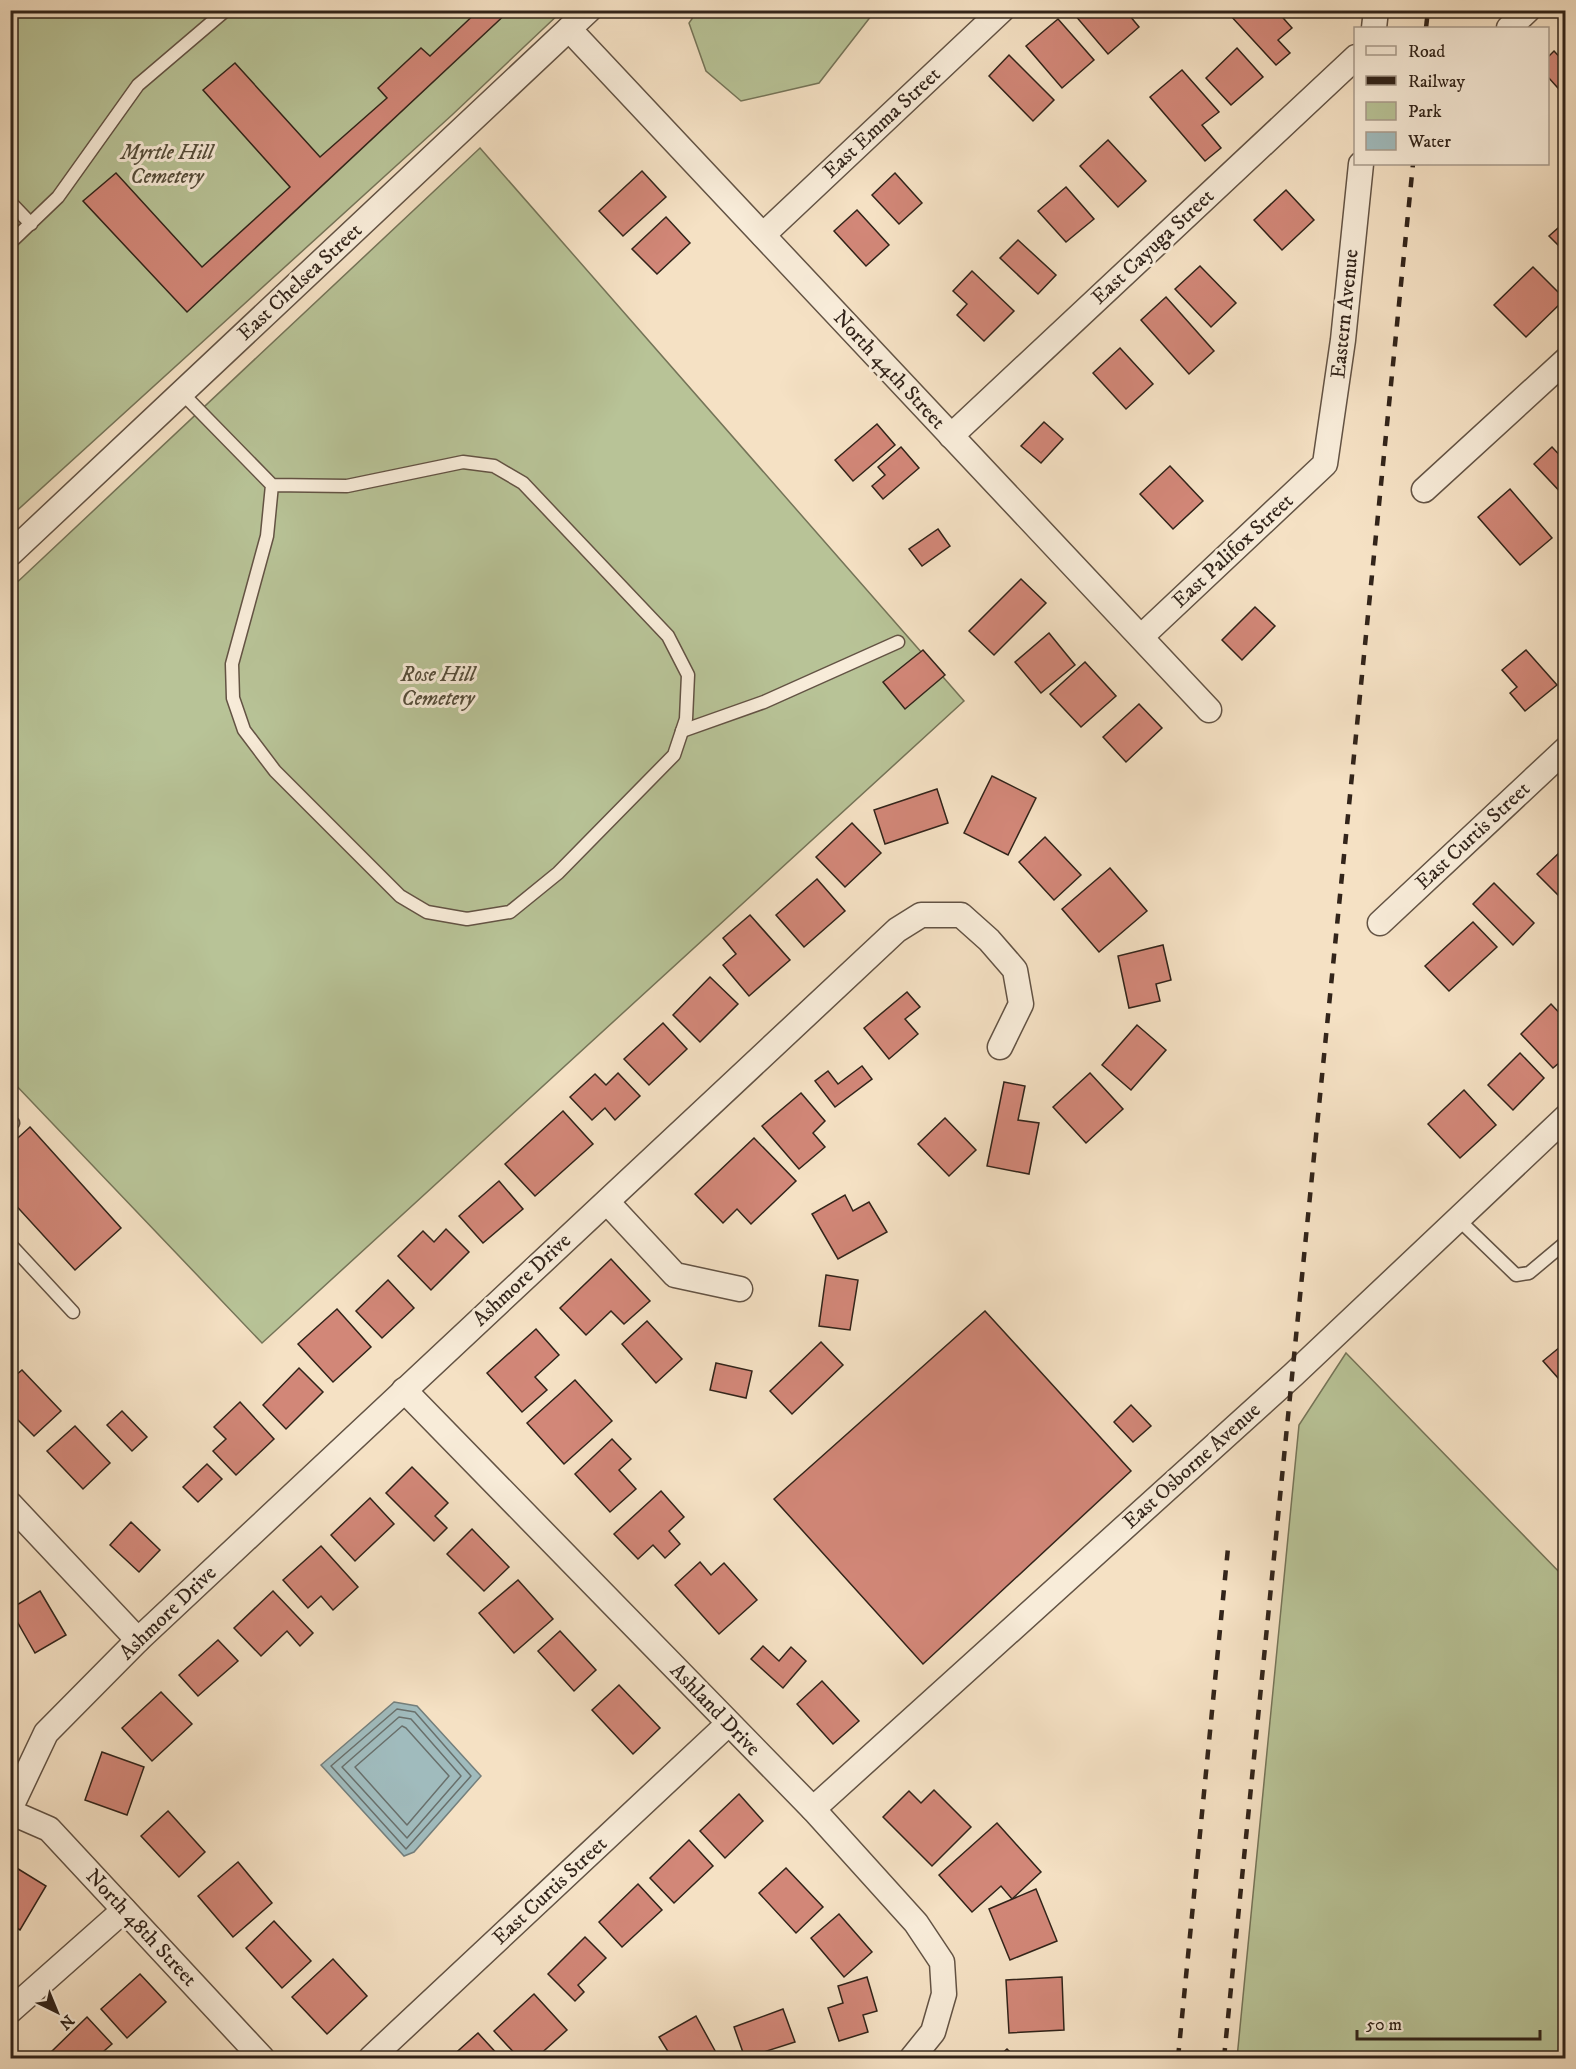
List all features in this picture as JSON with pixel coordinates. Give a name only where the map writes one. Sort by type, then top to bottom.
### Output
[{"type":"street","name":"East Chelsea Street","points":[[10,554],[590,10]]},
{"type":"street","name":"East Emma Street","points":[[763,235],[1002,10]]},
{"type":"street","points":[[1374,27],[1376,10]]},
{"type":"street","points":[[1510,27],[1528,10]]},
{"type":"street","name":"North 44th Street","points":[[569,29],[1209,710]]},
{"type":"street","name":"East Cayuga Street","points":[[951,436],[1354,59]]},
{"type":"street","name":"Eastern Avenue","points":[[1325,464],[1343,340],[1361,165]]},
{"type":"street","points":[[1424,490],[1566,360]]},
{"type":"street","name":"East Palifox Street","points":[[1141,638],[1325,464]]},
{"type":"street","name":"East Curtis Street","points":[[1380,923],[1566,749]]},
{"type":"street","name":"Ashmore Drive","points":[[10,1811],[46,1733],[138,1640],[897,930],[921,915],[961,915],[989,940],[1015,970],[1022,1004],[1000,1047]]},
{"type":"street","name":"East Osborne Avenue","points":[[813,1809],[1293,1375],[1566,1118]]},
{"type":"street","points":[[607,1202],[675,1275],[740,1289]]},
{"type":"street","name":"Ashland Drive","points":[[404,1390],[813,1809],[916,1923],[942,1962],[944,1994],[933,2032],[912,2058]]},
{"type":"street","points":[[10,1504],[138,1640]]},
{"type":"street","name":"East Curtis Street","points":[[371,2058],[728,1724]]},
{"type":"street","name":"North 48th Street","points":[[10,1811],[50,1829],[262,2058]]},
{"type":"street","points":[[10,2011],[124,1910]]},
{"type":"lane","points":[[10,243],[58,197],[86,162],[138,85],[226,10]]},
{"type":"lane","points":[[10,202],[31,224]]},
{"type":"lane","points":[[182,393],[272,485],[346,486],[463,462],[494,466],[523,483],[668,636],[688,675],[686,719],[674,754],[558,873],[510,912],[467,919],[426,912],[400,896],[275,771],[244,730],[233,698],[232,664],[267,536],[272,485]]},
{"type":"lane","points":[[682,731],[764,702],[897,642]]},
{"type":"lane","points":[[1458,1219],[1516,1275],[1529,1273],[1566,1242]]},
{"type":"lane","points":[[10,1244],[74,1312]]},
{"type":"green space","points":[[698,10],[875,11],[819,83],[741,101],[706,71],[689,23]]},
{"type":"green space","name":"Myrtle Hill Cemetery","points":[[11,11],[562,11],[452,115],[11,516]]},
{"type":"green space","name":"Rose Hill Cemetery","points":[[480,148],[964,701],[262,1343],[11,1080],[11,588]]},
{"type":"green space","points":[[1346,1353],[1565,1578],[1565,2058],[1237,2058],[1299,1425]]},
{"type":"water","points":[[394,1702],[417,1706],[481,1776],[414,1852],[404,1856],[321,1765]]},
{"type":"building","points":[[479,10],[510,10],[187,312],[83,201],[116,173],[202,267],[290,187],[203,90],[235,63],[320,157],[387,98],[378,88],[421,48],[430,56]]},
{"type":"building","points":[[1077,10],[1125,10],[1139,27],[1108,54],[1074,14]]},
{"type":"building","points":[[1232,10],[1276,10],[1292,28],[1278,40],[1290,53],[1276,65],[1229,14]]},
{"type":"building","points":[[1058,19],[1094,60],[1062,88],[1026,46]]},
{"type":"building","points":[[1237,48],[1263,77],[1231,105],[1206,78]]},
{"type":"building","points":[[1554,51],[1566,64],[1566,97],[1549,78],[1549,56]]},
{"type":"building","points":[[1009,55],[1054,100],[1033,121],[989,76]]},
{"type":"building","points":[[1182,70],[1219,112],[1202,125],[1221,148],[1205,161],[1150,97]]},
{"type":"building","points":[[1108,140],[1146,181],[1118,207],[1080,166]]},
{"type":"building","points":[[642,171],[666,197],[623,236],[599,211]]},
{"type":"building","points":[[895,173],[922,203],[899,224],[872,195]]},
{"type":"building","points":[[1066,187],[1094,219],[1066,242],[1038,211]]},
{"type":"building","points":[[1286,190],[1314,220],[1282,250],[1254,220]]},
{"type":"building","points":[[857,210],[889,245],[866,266],[834,231]]},
{"type":"building","points":[[666,217],[690,243],[657,274],[632,249]]},
{"type":"building","points":[[1566,221],[1566,253],[1549,236]]},
{"type":"building","points":[[1018,240],[1056,275],[1038,294],[1000,258]]},
{"type":"building","points":[[1200,266],[1236,303],[1211,327],[1175,289]]},
{"type":"building","points":[[1533,267],[1565,299],[1526,337],[1494,305]]},
{"type":"building","points":[[972,271],[1014,311],[984,341],[957,315],[967,304],[953,291]]},
{"type":"building","points":[[1166,297],[1214,351],[1189,374],[1141,320]]},
{"type":"building","points":[[1120,348],[1153,384],[1126,409],[1093,373]]},
{"type":"building","points":[[1044,422],[1063,439],[1041,463],[1021,446]]},
{"type":"building","points":[[877,424],[895,445],[853,481],[835,460]]},
{"type":"building","points":[[901,447],[919,468],[883,499],[872,486],[885,475],[878,467]]},
{"type":"building","points":[[1552,447],[1566,462],[1566,498],[1534,464]]},
{"type":"building","points":[[1170,466],[1203,501],[1173,529],[1140,494]]},
{"type":"building","points":[[1510,489],[1552,538],[1520,565],[1478,517]]},
{"type":"building","points":[[938,529],[950,546],[922,566],[909,549]]},
{"type":"building","points":[[1021,579],[1046,603],[994,655],[969,631]]},
{"type":"building","points":[[1255,607],[1275,626],[1242,660],[1222,640]]},
{"type":"building","points":[[1049,633],[1075,665],[1041,693],[1015,662]]},
{"type":"building","points":[[923,650],[945,675],[905,709],[883,682]]},
{"type":"building","points":[[1526,650],[1557,685],[1525,711],[1510,693],[1517,687],[1502,670]]},
{"type":"building","points":[[1085,662],[1116,696],[1081,727],[1050,694]]},
{"type":"building","points":[[1139,704],[1162,728],[1126,762],[1103,737]]},
{"type":"building","points":[[992,776],[1036,798],[1008,855],[964,833]]},
{"type":"building","points":[[937,789],[948,823],[885,844],[874,810]]},
{"type":"building","points":[[852,823],[881,853],[845,887],[816,857]]},
{"type":"building","points":[[1045,837],[1081,875],[1054,900],[1019,862]]},
{"type":"building","points":[[1561,851],[1566,856],[1563,900],[1537,874]]},
{"type":"building","points":[[1110,868],[1147,911],[1099,952],[1062,909]]},
{"type":"building","points":[[817,879],[845,911],[804,947],[776,915]]},
{"type":"building","points":[[1494,883],[1534,923],[1513,945],[1473,904]]},
{"type":"building","points":[[750,915],[790,960],[749,996],[723,965],[736,954],[723,938]]},
{"type":"building","points":[[1473,922],[1497,947],[1449,991],[1425,966]]},
{"type":"building","points":[[1163,945],[1171,980],[1156,984],[1160,1001],[1129,1008],[1118,956]]},
{"type":"building","points":[[710,977],[738,1004],[700,1042],[673,1015]]},
{"type":"building","points":[[907,992],[920,1007],[905,1019],[918,1034],[889,1059],[864,1028]]},
{"type":"building","points":[[1551,1004],[1566,1020],[1566,1057],[1553,1068],[1521,1034]]},
{"type":"building","points":[[663,1023],[687,1049],[649,1085],[624,1059]]},
{"type":"building","points":[[1137,1025],[1166,1050],[1131,1090],[1102,1065]]},
{"type":"building","points":[[1520,1053],[1544,1078],[1513,1110],[1488,1085]]},
{"type":"building","points":[[862,1066],[872,1079],[835,1107],[815,1081],[828,1071],[838,1084]]},
{"type":"building","points":[[618,1073],[640,1096],[615,1120],[605,1108],[592,1120],[570,1097],[595,1074],[606,1085]]},
{"type":"building","points":[[1090,1073],[1123,1109],[1086,1143],[1053,1107]]},
{"type":"building","points":[[1004,1082],[1025,1086],[1018,1120],[1039,1123],[1029,1174],[987,1166]]},
{"type":"building","points":[[1464,1090],[1496,1125],[1460,1158],[1428,1124]]},
{"type":"building","points":[[801,1093],[825,1121],[813,1133],[825,1147],[799,1169],[762,1126]]},
{"type":"building","points":[[563,1111],[593,1144],[535,1196],[505,1164]]},
{"type":"building","points":[[945,1118],[976,1150],[949,1176],[918,1144]]},
{"type":"building","points":[[30,1127],[121,1228],[75,1270],[10,1199],[10,1145]]},
{"type":"building","points":[[754,1138],[796,1181],[751,1224],[737,1209],[723,1223],[695,1194]]},
{"type":"building","points":[[499,1181],[523,1209],[483,1243],[459,1216]]},
{"type":"building","points":[[845,1195],[853,1211],[869,1202],[887,1232],[838,1259],[812,1214]]},
{"type":"building","points":[[446,1229],[469,1252],[431,1290],[398,1256],[423,1231],[434,1242]]},
{"type":"building","points":[[611,1259],[650,1301],[624,1324],[611,1311],[586,1335],[560,1308]]},
{"type":"building","points":[[826,1275],[858,1280],[850,1330],[819,1326]]},
{"type":"building","points":[[388,1280],[414,1308],[382,1338],[356,1311]]},
{"type":"building","points":[[337,1309],[371,1347],[333,1382],[298,1344]]},
{"type":"building","points":[[985,1311],[1131,1471],[923,1664],[774,1499]]},
{"type":"building","points":[[647,1321],[682,1359],[656,1383],[622,1344]]},
{"type":"building","points":[[536,1329],[559,1355],[535,1377],[547,1390],[522,1412],[487,1373]]},
{"type":"building","points":[[821,1342],[843,1365],[792,1414],[770,1391]]},
{"type":"building","points":[[1566,1342],[1566,1387],[1543,1361]]},
{"type":"building","points":[[716,1363],[752,1371],[746,1398],[710,1390]]},
{"type":"building","points":[[299,1368],[323,1392],[286,1429],[263,1405]]},
{"type":"building","points":[[22,1370],[61,1411],[34,1436],[10,1412],[10,1380]]},
{"type":"building","points":[[575,1380],[612,1421],[564,1464],[527,1423]]},
{"type":"building","points":[[240,1402],[274,1439],[236,1475],[213,1451],[226,1439],[214,1427]]},
{"type":"building","points":[[1131,1405],[1151,1426],[1133,1442],[1114,1422]]},
{"type":"building","points":[[122,1411],[147,1437],[132,1451],[107,1425]]},
{"type":"building","points":[[75,1426],[110,1463],[83,1489],[47,1451]]},
{"type":"building","points":[[612,1439],[631,1459],[619,1470],[636,1489],[610,1512],[575,1474]]},
{"type":"building","points":[[207,1464],[222,1479],[198,1502],[183,1487]]},
{"type":"building","points":[[412,1467],[448,1503],[435,1516],[447,1528],[434,1541],[386,1493]]},
{"type":"building","points":[[661,1491],[684,1517],[669,1531],[680,1544],[665,1558],[653,1545],[638,1559],[614,1534]]},
{"type":"building","points":[[370,1498],[394,1524],[355,1561],[331,1535]]},
{"type":"building","points":[[131,1522],[160,1550],[139,1572],[110,1545]]},
{"type":"building","points":[[472,1529],[509,1567],[484,1591],[447,1554]]},
{"type":"building","points":[[321,1546],[358,1587],[333,1610],[321,1596],[308,1608],[283,1580]]},
{"type":"building","points":[[700,1562],[711,1575],[724,1563],[757,1600],[719,1634],[675,1585]]},
{"type":"building","points":[[518,1580],[553,1619],[514,1653],[479,1613]]},
{"type":"building","points":[[40,1591],[66,1635],[35,1653],[10,1609]]},
{"type":"building","points":[[273,1591],[313,1633],[300,1646],[287,1631],[261,1656],[234,1628]]},
{"type":"building","points":[[560,1631],[596,1670],[574,1691],[538,1651]]},
{"type":"building","points":[[218,1640],[238,1661],[198,1696],[179,1675]]},
{"type":"building","points":[[763,1646],[779,1661],[791,1647],[806,1661],[783,1688],[751,1659]]},
{"type":"building","points":[[822,1681],[859,1721],[833,1744],[797,1704]]},
{"type":"building","points":[[619,1685],[660,1728],[633,1754],[592,1710]]},
{"type":"building","points":[[161,1692],[192,1724],[152,1761],[122,1728]]},
{"type":"building","points":[[102,1752],[144,1767],[127,1815],[85,1800]]},
{"type":"building","points":[[934,1790],[971,1827],[932,1866],[883,1817],[909,1791],[921,1803]]},
{"type":"building","points":[[739,1794],[763,1821],[725,1858],[700,1831]]},
{"type":"building","points":[[168,1811],[205,1852],[179,1877],[141,1836]]},
{"type":"building","points":[[997,1823],[1041,1872],[1012,1899],[1001,1886],[972,1912],[939,1875]]},
{"type":"building","points":[[689,1840],[713,1866],[674,1903],[650,1878]]},
{"type":"building","points":[[238,1862],[272,1903],[233,1937],[198,1896]]},
{"type":"building","points":[[15,1867],[46,1886],[20,1930],[10,1924],[10,1874]]},
{"type":"building","points":[[786,1868],[823,1907],[796,1933],[759,1893]]},
{"type":"building","points":[[638,1884],[662,1910],[622,1947],[599,1922]]},
{"type":"building","points":[[1036,1889],[1057,1941],[1010,1960],[989,1909]]},
{"type":"building","points":[[839,1914],[872,1952],[844,1977],[811,1938]]},
{"type":"building","points":[[274,1921],[311,1961],[282,1988],[246,1948]]},
{"type":"building","points":[[585,1937],[606,1958],[578,1985],[584,1992],[575,2001],[548,1974]]},
{"type":"building","points":[[333,1959],[367,1996],[327,2034],[292,1997]]},
{"type":"building","points":[[140,1974],[166,2002],[127,2038],[101,2009]]},
{"type":"building","points":[[867,1977],[877,2011],[863,2015],[868,2032],[839,2041],[828,2008],[843,2003],[838,1986]]},
{"type":"building","points":[[1062,1977],[1064,2030],[1009,2033],[1006,1980]]},
{"type":"building","points":[[534,1994],[567,2030],[536,2058],[519,2058],[494,2031]]},
{"type":"building","points":[[783,2009],[795,2042],[745,2058],[734,2027]]},
{"type":"building","points":[[696,2016],[719,2058],[672,2058],[659,2037]]},
{"type":"building","points":[[87,2017],[112,2044],[96,2058],[54,2058],[49,2054]]},
{"type":"building","points":[[478,2033],[501,2058],[450,2058]]},
{"type":"building","points":[[1007,2049],[1016,2058],[997,2058]]},
{"type":"railway","points":[[1426,27],[1428,10]]},
{"type":"railway","points":[[1224,2058],[1413,165]]},
{"type":"railway","points":[[1178,2058],[1228,1548]]}]
